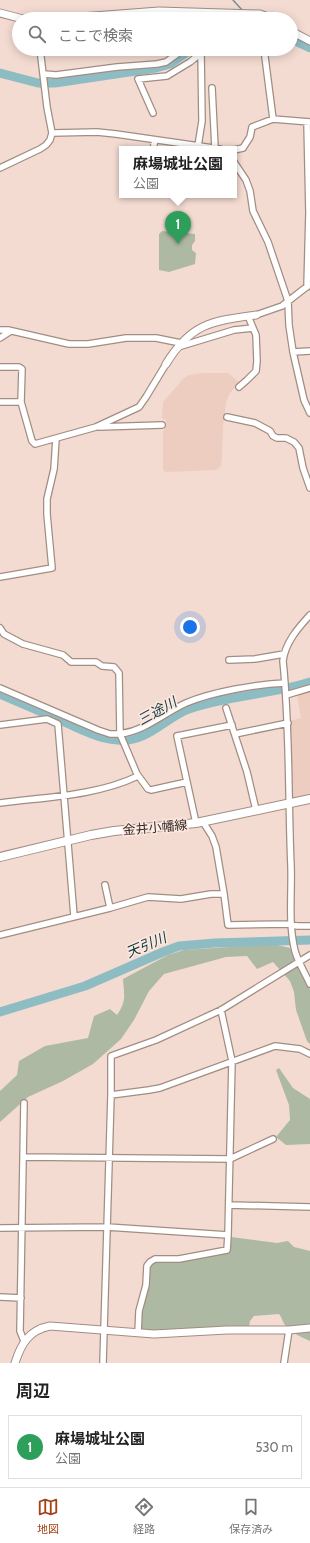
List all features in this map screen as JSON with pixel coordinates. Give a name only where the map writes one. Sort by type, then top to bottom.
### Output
[{"type":"main road","name":"金井小幡線","points":[[0,857],[68,840],[114,831],[200,822],[310,799]]},
{"type":"street","points":[[146,12],[175,12]]},
{"type":"street","points":[[0,13],[12,16]]},
{"type":"street","points":[[298,35],[310,41]]},
{"type":"street","points":[[0,168],[46,145],[50,140],[52,133],[41,56]]},
{"type":"street","points":[[44,75],[157,64],[166,62],[174,56]]},
{"type":"street","points":[[153,114],[138,79],[167,76],[178,70],[196,56]]},
{"type":"street","points":[[52,133],[97,132],[198,146],[202,121],[202,56]]},
{"type":"street","points":[[265,56],[273,119]]},
{"type":"street","points":[[212,88],[217,146]]},
{"type":"street","points":[[0,367],[19,367],[22,369],[21,402],[32,441],[35,444],[56,439],[96,427],[138,407],[146,397],[178,345],[194,331],[230,318],[256,315],[282,306],[308,285],[310,215],[308,122],[273,119],[252,127],[247,144],[243,148],[237,149]]},
{"type":"street","points":[[154,146],[155,140]]},
{"type":"street","points":[[237,166],[246,180],[250,191],[253,211],[268,242],[288,301],[289,325],[293,352],[304,400],[310,412]]},
{"type":"street","points":[[239,387],[256,371],[256,335],[248,316]]},
{"type":"street","points":[[0,330],[11,331],[69,344],[88,344],[126,338],[156,338],[178,345],[234,330],[253,328]]},
{"type":"street","points":[[0,338],[11,331]]},
{"type":"street","points":[[293,352],[310,351]]},
{"type":"street","points":[[0,402],[21,402]]},
{"type":"street","points":[[227,417],[255,423],[270,431],[273,436],[277,438],[286,438],[294,442],[299,448],[303,468],[310,488]]},
{"type":"street","points":[[96,427],[162,425]]},
{"type":"street","points":[[0,577],[52,568],[47,499],[54,469],[56,439]]},
{"type":"street","points":[[310,615],[293,635],[284,654],[283,661],[288,723],[288,804],[292,887],[290,924],[295,952],[310,984]]},
{"type":"street","points":[[0,628],[4,634],[23,644],[63,655],[71,662],[96,662],[102,666],[114,667],[119,672],[120,734],[138,776],[148,789],[151,790],[187,782]]},
{"type":"street","points":[[229,660],[255,659],[284,654]]},
{"type":"street","points":[[0,688],[98,730],[110,734],[120,734],[138,730],[178,707],[202,698],[285,683]]},
{"type":"street","points":[[286,695],[310,688]]},
{"type":"street","points":[[226,708],[248,772],[256,810]]},
{"type":"street","points":[[0,725],[47,719],[58,724],[74,916]]},
{"type":"street","points":[[235,734],[288,723]]},
{"type":"street","points":[[232,725],[177,736],[187,782],[200,822],[212,836],[216,847],[228,924],[290,924],[297,926],[310,926]]},
{"type":"street","points":[[0,804],[92,790],[123,783],[138,776]]},
{"type":"street","points":[[106,885],[110,908]]},
{"type":"street","points":[[0,935],[110,908],[148,897],[181,898],[211,894],[224,894]]},
{"type":"street","points":[[103,1363],[111,1095],[110,1056],[156,1040],[221,1010],[310,955]]},
{"type":"street","points":[[138,1333],[139,1311],[146,1285],[147,1266],[150,1262],[155,1259],[179,1259],[227,1250],[232,1061],[221,1010]]},
{"type":"street","points":[[111,1095],[160,1088],[276,1046],[300,1049],[310,1054]]},
{"type":"street","points":[[24,1103],[20,1298],[20,1331],[24,1341]]},
{"type":"street","points":[[23,1157],[230,1159],[273,1139]]},
{"type":"street","points":[[229,1205],[310,1207]]},
{"type":"street","points":[[0,1228],[107,1228],[228,1234]]},
{"type":"street","points":[[0,1298],[20,1298]]},
{"type":"street","points":[[15,1363],[24,1341],[39,1329],[50,1326],[138,1333],[288,1330],[310,1328]]},
{"type":"street","points":[[284,1363],[288,1330]]},
{"type":"shaded area","points":[[203,373],[228,373],[239,382],[230,393],[226,402],[221,466],[216,470],[165,472],[163,470],[163,432],[166,427],[166,420],[162,418],[163,402],[184,378],[189,375]]},
{"type":"shaded area","points":[[310,691],[310,795],[295,798],[290,797],[290,721],[301,718],[297,694]]},
{"type":"green space","points":[[162,231],[195,234],[195,241],[192,245],[192,250],[196,253],[195,264],[169,272],[159,270],[159,234]]},
{"type":"green space","points":[[273,944],[290,948],[310,989],[310,1044],[307,1041],[296,1010],[294,992],[290,981],[273,962],[257,969],[247,956],[226,957],[164,974],[149,991],[134,1020],[121,1039],[93,1064],[63,1081],[28,1097],[0,1122],[0,1091],[17,1075],[19,1061],[45,1046],[88,1038],[94,1016],[110,1009],[117,1015],[120,1010],[124,1002],[123,979],[168,955],[184,950]]},
{"type":"green space","points":[[279,1068],[293,1088],[310,1099],[310,1144],[286,1145],[276,1137],[290,1120],[289,1105],[276,1070]]},
{"type":"green space","points":[[231,1237],[277,1243],[288,1241],[294,1247],[310,1251],[310,1341],[287,1328],[279,1314],[254,1316],[250,1321],[249,1327],[140,1331],[141,1315],[149,1267],[152,1262],[180,1260],[229,1252]]},
{"type":"waterway","points":[[233,0],[243,11]]},
{"type":"waterway","points":[[298,42],[310,48]]},
{"type":"waterway","points":[[0,73],[38,83],[55,83],[156,68],[170,64],[181,56]]},
{"type":"waterway","name":"三途川","points":[[0,694],[97,736],[118,740],[128,740],[147,734],[181,713],[204,704],[280,690],[310,682]]},
{"type":"waterway","name":"天引川","points":[[0,1012],[85,986],[179,946],[215,943],[310,940]]},
{"type":"place","name":"麻場城址公園","points":[[178,244]]}]
